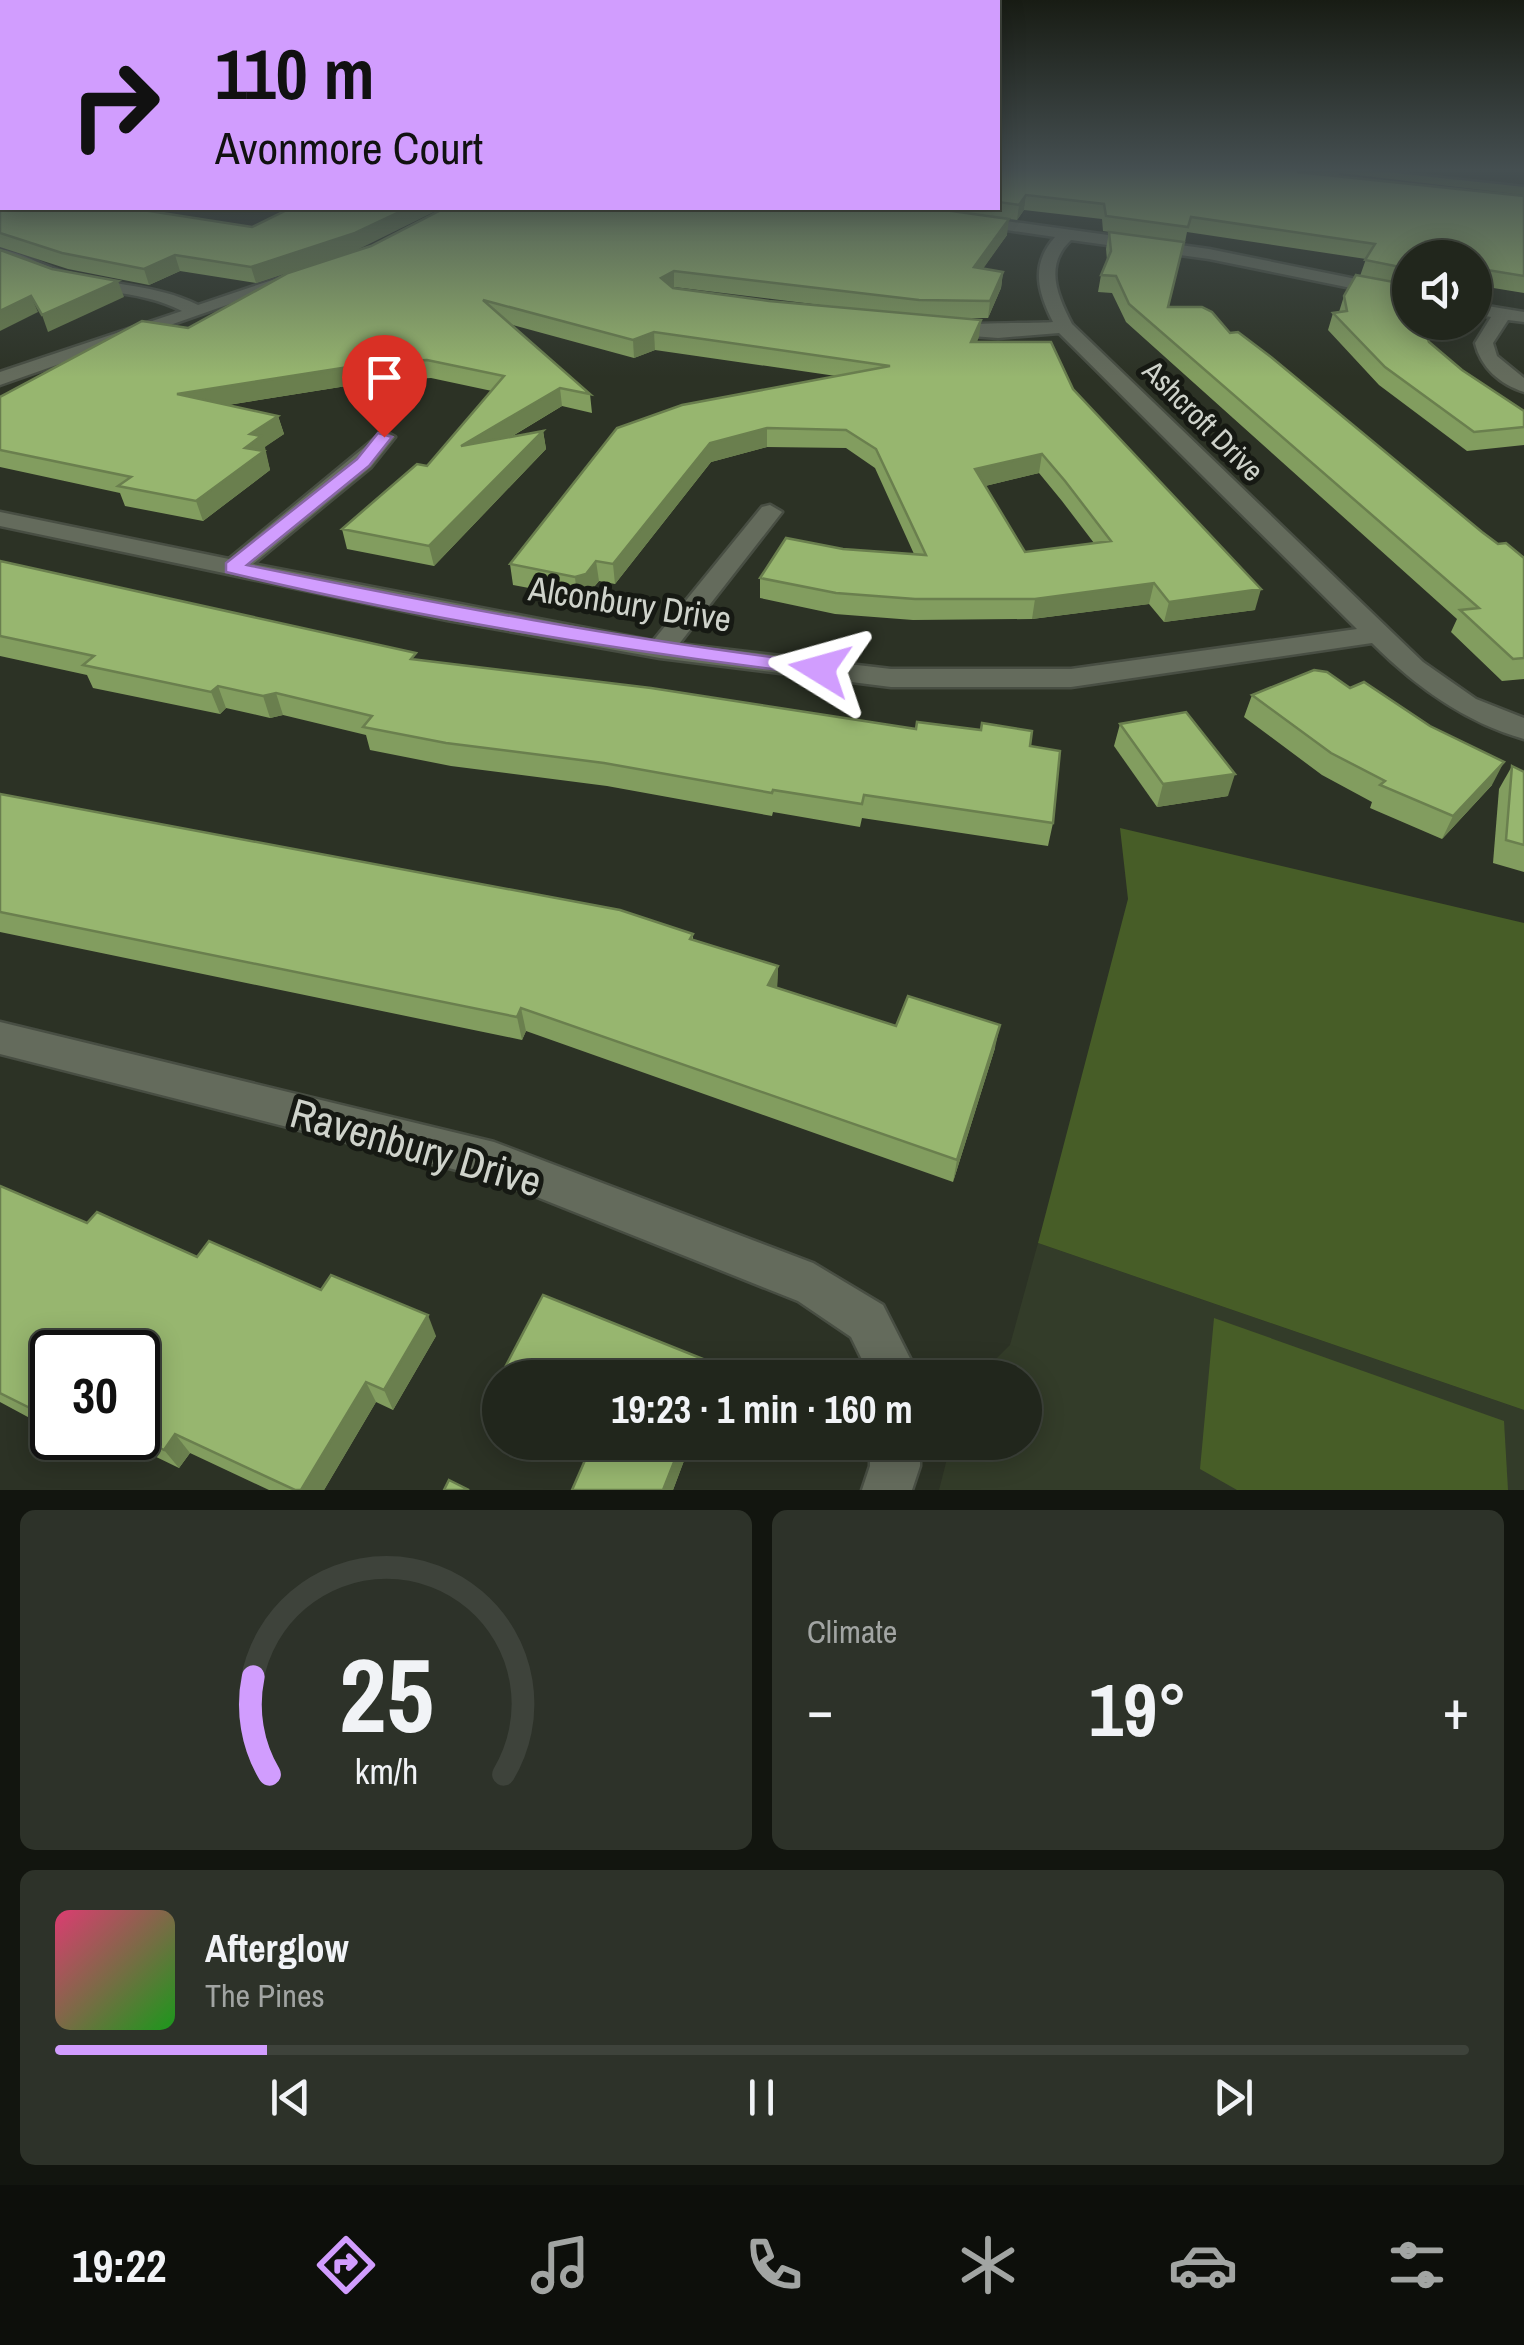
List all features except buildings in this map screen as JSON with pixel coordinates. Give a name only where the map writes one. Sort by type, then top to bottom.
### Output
[{"type":"street","name":"Ashcroft Drive","points":[[1063,238],[1054,244],[1043,271],[1048,300],[1064,327],[1412,668],[1466,705],[1524,730]]},
{"type":"street","points":[[1093,238],[1209,254],[1392,292]]},
{"type":"street","points":[[0,254],[24,258],[60,278],[162,294],[196,311]]},
{"type":"street","points":[[0,379],[310,273]]},
{"type":"street","points":[[1492,312],[1524,317]]},
{"type":"street","points":[[1502,314],[1484,343],[1496,366],[1524,386]]},
{"type":"street","points":[[922,328],[998,332],[1064,327]]},
{"type":"street","points":[[232,568],[363,462],[384,437]]},
{"type":"street","points":[[660,650],[770,512]]},
{"type":"street","name":"Alconbury Drive","points":[[0,519],[447,612],[660,650],[892,678],[1072,678],[1376,634]]},
{"type":"street","name":"Ravenbury Drive","points":[[0,1038],[494,1161],[813,1285],[867,1322],[887,1360]]},
{"type":"street","points":[[887,1490],[895,1460]]},
{"type":"shaded area","points":[[1038,1243],[1524,1410],[1524,1490],[939,1490],[947,1460],[1042,1460],[1042,1360],[995,1360],[1010,1345]]},
{"type":"green space","points":[[1120,828],[1524,923],[1524,1410],[1038,1243],[1128,899]]},
{"type":"green space","points":[[1214,1318],[1504,1421],[1508,1490],[1237,1490],[1200,1469]]},
{"type":"route","points":[[384,437],[363,462],[232,568],[660,650],[820,669]]}]
